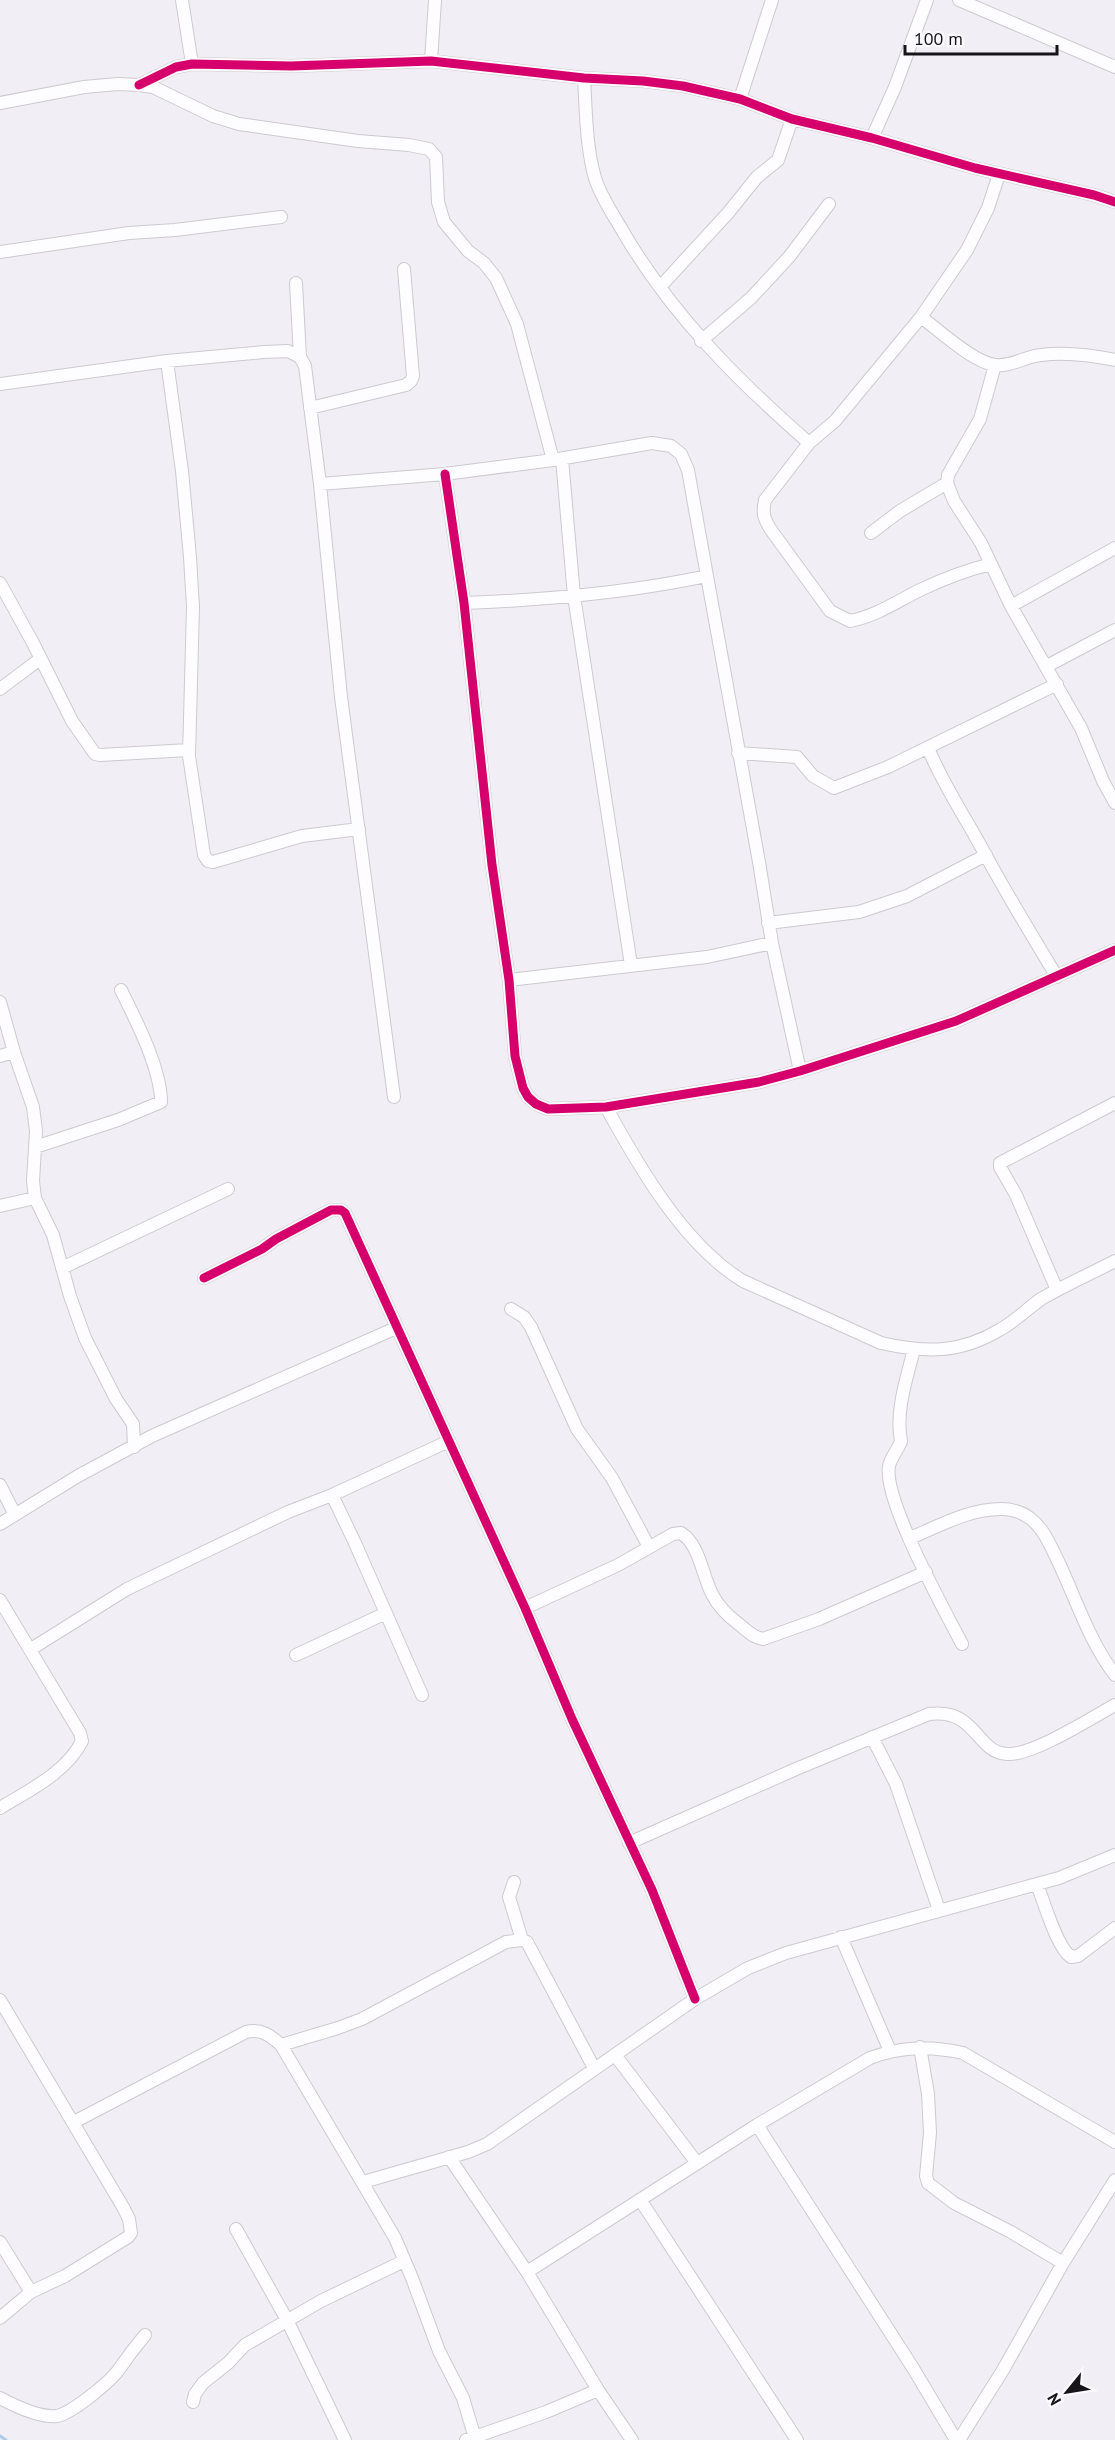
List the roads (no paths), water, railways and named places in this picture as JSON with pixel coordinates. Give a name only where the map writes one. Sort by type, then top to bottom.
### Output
[{"type":"street","points":[[182,0],[192,64]]},
{"type":"street","points":[[431,61],[435,0]]},
{"type":"street","points":[[740,99],[772,0]]},
{"type":"street","points":[[872,138],[895,87],[927,0]]},
{"type":"street","points":[[959,0],[1115,67]]},
{"type":"street","points":[[139,85],[176,67],[192,64],[291,66],[431,61],[584,78],[653,82],[683,86],[740,99],[792,118],[999,174],[1094,195],[1115,202]]},
{"type":"street","points":[[584,78],[590,148],[596,179],[638,256],[701,341],[761,401],[809,443]]},
{"type":"street","points":[[0,103],[84,87],[139,85],[153,87],[213,116],[239,124],[358,141],[409,145],[429,149],[436,157],[438,202],[444,222],[461,244],[484,263],[496,278],[517,324],[558,460],[574,596],[632,965]]},
{"type":"street","points":[[660,287],[728,213],[757,177],[778,160],[792,118]]},
{"type":"street","points":[[991,564],[965,571],[861,619],[850,621],[830,611],[764,520],[762,511],[765,500],[809,443],[835,421],[921,317],[967,250],[988,208],[999,174]]},
{"type":"street","points":[[701,341],[751,298],[789,257],[829,204]]},
{"type":"street","points":[[0,252],[129,233],[175,230],[281,217]]},
{"type":"street","points":[[310,408],[406,385],[411,381],[413,375],[404,270]]},
{"type":"street","points":[[296,283],[300,357],[305,366],[320,484],[340,697],[394,1097]]},
{"type":"street","points":[[921,317],[973,356],[995,365],[1038,355],[1064,353],[1115,360]]},
{"type":"street","points":[[0,384],[166,361],[264,352],[288,351],[300,357]]},
{"type":"street","points":[[166,361],[182,471],[194,607],[189,750],[204,855],[208,861],[213,862],[302,836],[359,829]]},
{"type":"street","points":[[995,365],[980,419],[948,475],[947,483],[954,501],[991,564],[1011,606],[1081,728],[1114,801]]},
{"type":"street","points":[[320,484],[444,474],[558,460],[652,443],[671,446],[681,454],[693,488],[768,923],[800,1071]]},
{"type":"street","points":[[444,474],[464,603],[492,865],[509,980],[515,1056],[523,1088],[536,1104],[548,1109],[606,1107],[759,1082],[956,1021],[1115,950]]},
{"type":"street","points":[[871,533],[900,511],[947,483]]},
{"type":"street","points":[[1011,606],[1115,548]]},
{"type":"street","points":[[464,603],[521,602],[676,583],[707,576]]},
{"type":"street","points":[[2,591],[72,721],[95,754],[189,750]]},
{"type":"street","points":[[1047,666],[1115,630]]},
{"type":"street","points":[[0,689],[40,659]]},
{"type":"street","points":[[738,753],[797,757],[813,776],[834,788],[928,748],[1057,684]]},
{"type":"street","points":[[928,748],[936,769],[998,880],[1057,977]]},
{"type":"street","points":[[768,923],[859,912],[907,896],[986,855]]},
{"type":"street","points":[[509,980],[707,957],[772,944]]},
{"type":"street","points":[[35,1147],[118,1120],[161,1102],[144,1038],[121,990]]},
{"type":"street","points":[[0,1002],[33,1107],[35,1198],[53,1235],[86,1338],[116,1399],[133,1424],[152,1436]]},
{"type":"street","points":[[0,1056],[14,1052]]},
{"type":"street","points":[[1057,1290],[1000,1163],[1114,1106]]},
{"type":"street","points":[[606,1107],[640,1168],[684,1226],[725,1270],[743,1281],[881,1343],[914,1349],[949,1350],[978,1341],[1001,1329],[1057,1290],[1115,1262]]},
{"type":"street","points":[[62,1268],[228,1189]]},
{"type":"street","points":[[0,1206],[35,1198]]},
{"type":"street","points":[[204,1278],[262,1249],[276,1239],[331,1210],[341,1210],[350,1222],[396,1328],[525,1608],[572,1719],[660,1909],[695,1999]]},
{"type":"street","points":[[511,1309],[524,1317],[531,1327],[577,1429],[612,1478],[649,1547]]},
{"type":"street","points":[[0,1524],[78,1476],[152,1436],[396,1328]]},
{"type":"street","points":[[914,1349],[901,1407],[899,1430],[901,1442],[889,1467],[889,1476],[902,1524],[962,1644]]},
{"type":"street","points":[[133,1424],[134,1447]]},
{"type":"street","points":[[31,1649],[127,1589],[288,1512],[332,1495],[449,1441]]},
{"type":"street","points":[[0,1485],[15,1515]]},
{"type":"street","points":[[332,1495],[422,1695]]},
{"type":"street","points":[[910,1538],[979,1512],[1001,1509],[1019,1512],[1032,1520],[1043,1532],[1054,1552],[1096,1648],[1115,1675]]},
{"type":"street","points":[[525,1608],[590,1580],[673,1534],[681,1533],[687,1537],[694,1549],[712,1596],[736,1623],[751,1635],[763,1639],[819,1619],[926,1572]]},
{"type":"street","points":[[0,1600],[80,1733],[81,1741],[69,1760],[28,1791],[0,1808]]},
{"type":"street","points":[[296,1655],[386,1613]]},
{"type":"street","points":[[629,1843],[913,1719],[941,1713],[963,1719],[993,1749],[1005,1754],[1015,1754],[1039,1746],[1115,1705]]},
{"type":"street","points":[[872,1737],[896,1784],[939,1910]]},
{"type":"street","points":[[363,2182],[487,2144],[695,1999],[734,1975],[770,1959],[841,1937],[1037,1884],[1115,1856]]},
{"type":"street","points":[[514,1882],[509,1897],[522,1940]]},
{"type":"street","points":[[1037,1884],[1061,1944],[1066,1954],[1071,1957],[1078,1956],[1115,1928]]},
{"type":"street","points":[[841,1937],[890,2051]]},
{"type":"street","points":[[281,2045],[362,2019],[514,1939],[527,1942],[594,2068]]},
{"type":"street","points":[[0,2000],[126,2213],[131,2233],[65,2276],[31,2292],[0,2318]]},
{"type":"street","points":[[74,2122],[246,2032],[254,2030],[272,2037],[281,2045],[308,2095],[363,2182],[394,2238],[439,2351],[463,2398],[470,2439],[598,2390]]},
{"type":"street","points":[[920,2047],[928,2094],[930,2133],[926,2176],[928,2183],[954,2203],[1011,2232],[1063,2263]]},
{"type":"street","points":[[527,2272],[757,2125],[870,2058],[890,2051],[920,2047],[963,2053],[1115,2142]]},
{"type":"street","points":[[615,2055],[697,2163]]},
{"type":"street","points":[[757,2125],[958,2440],[1003,2370],[1063,2263],[1115,2180]]},
{"type":"street","points":[[449,2157],[527,2272],[598,2390],[632,2440]]},
{"type":"street","points":[[641,2201],[796,2440]]},
{"type":"street","points":[[236,2229],[287,2320],[345,2440]]},
{"type":"street","points":[[0,2242],[31,2292]]},
{"type":"street","points":[[193,2402],[195,2394],[203,2383],[246,2345],[321,2301],[404,2260]]},
{"type":"street","points":[[0,2398],[12,2405],[45,2415],[62,2415],[77,2406],[115,2374],[145,2335]]},
{"type":"waterway","points":[[0,2436],[6,2440]]}]
